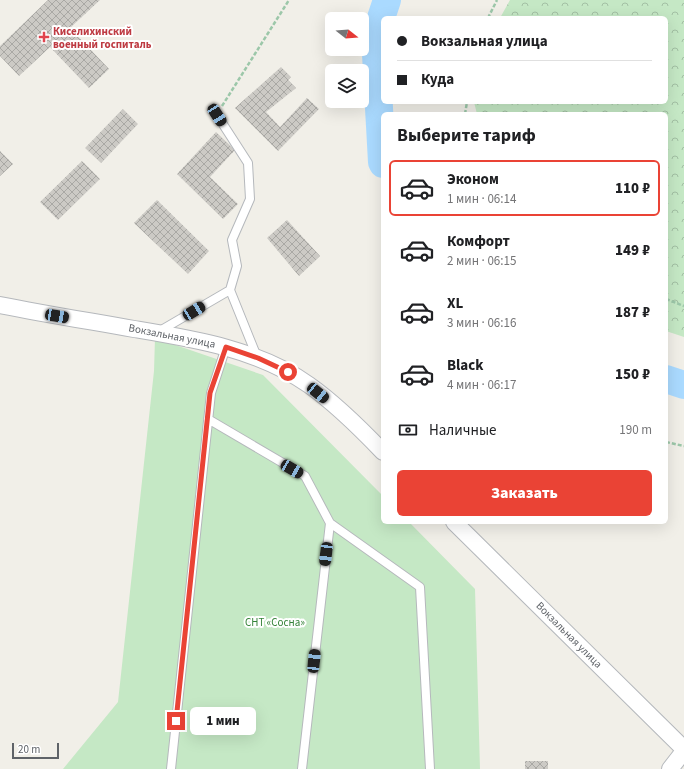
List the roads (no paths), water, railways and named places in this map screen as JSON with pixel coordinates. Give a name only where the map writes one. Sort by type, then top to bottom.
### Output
[{"type":"street","name":"Вокзальная улица","points":[[0,305],[226,347],[258,358],[288,372],[308,385],[339,410],[381,450]]},
{"type":"street","name":"Вокзальная улица","points":[[456,524],[684,750]]},
{"type":"street","points":[[670,769],[684,750]]},
{"type":"lane","points":[[217,115],[248,163],[250,199],[232,240],[237,266],[230,290],[258,358]]},
{"type":"lane","points":[[157,333],[230,290]]},
{"type":"lane","points":[[171,769],[210,393],[226,347]]},
{"type":"lane","points":[[208,419],[305,476],[330,523],[420,587],[430,769]]},
{"type":"lane","points":[[302,769],[330,523]]},
{"type":"waterway","points":[[382,16],[387,0]]},
{"type":"waterway","points":[[381,18],[375,36],[381,144]]},
{"type":"waterway","points":[[668,380],[684,385]]},
{"type":"place","name":"Киселихинский военный госпиталь","points":[[44,37]]},
{"type":"park label","name":"СНТ «Сосна»","points":[[275,622]]}]
